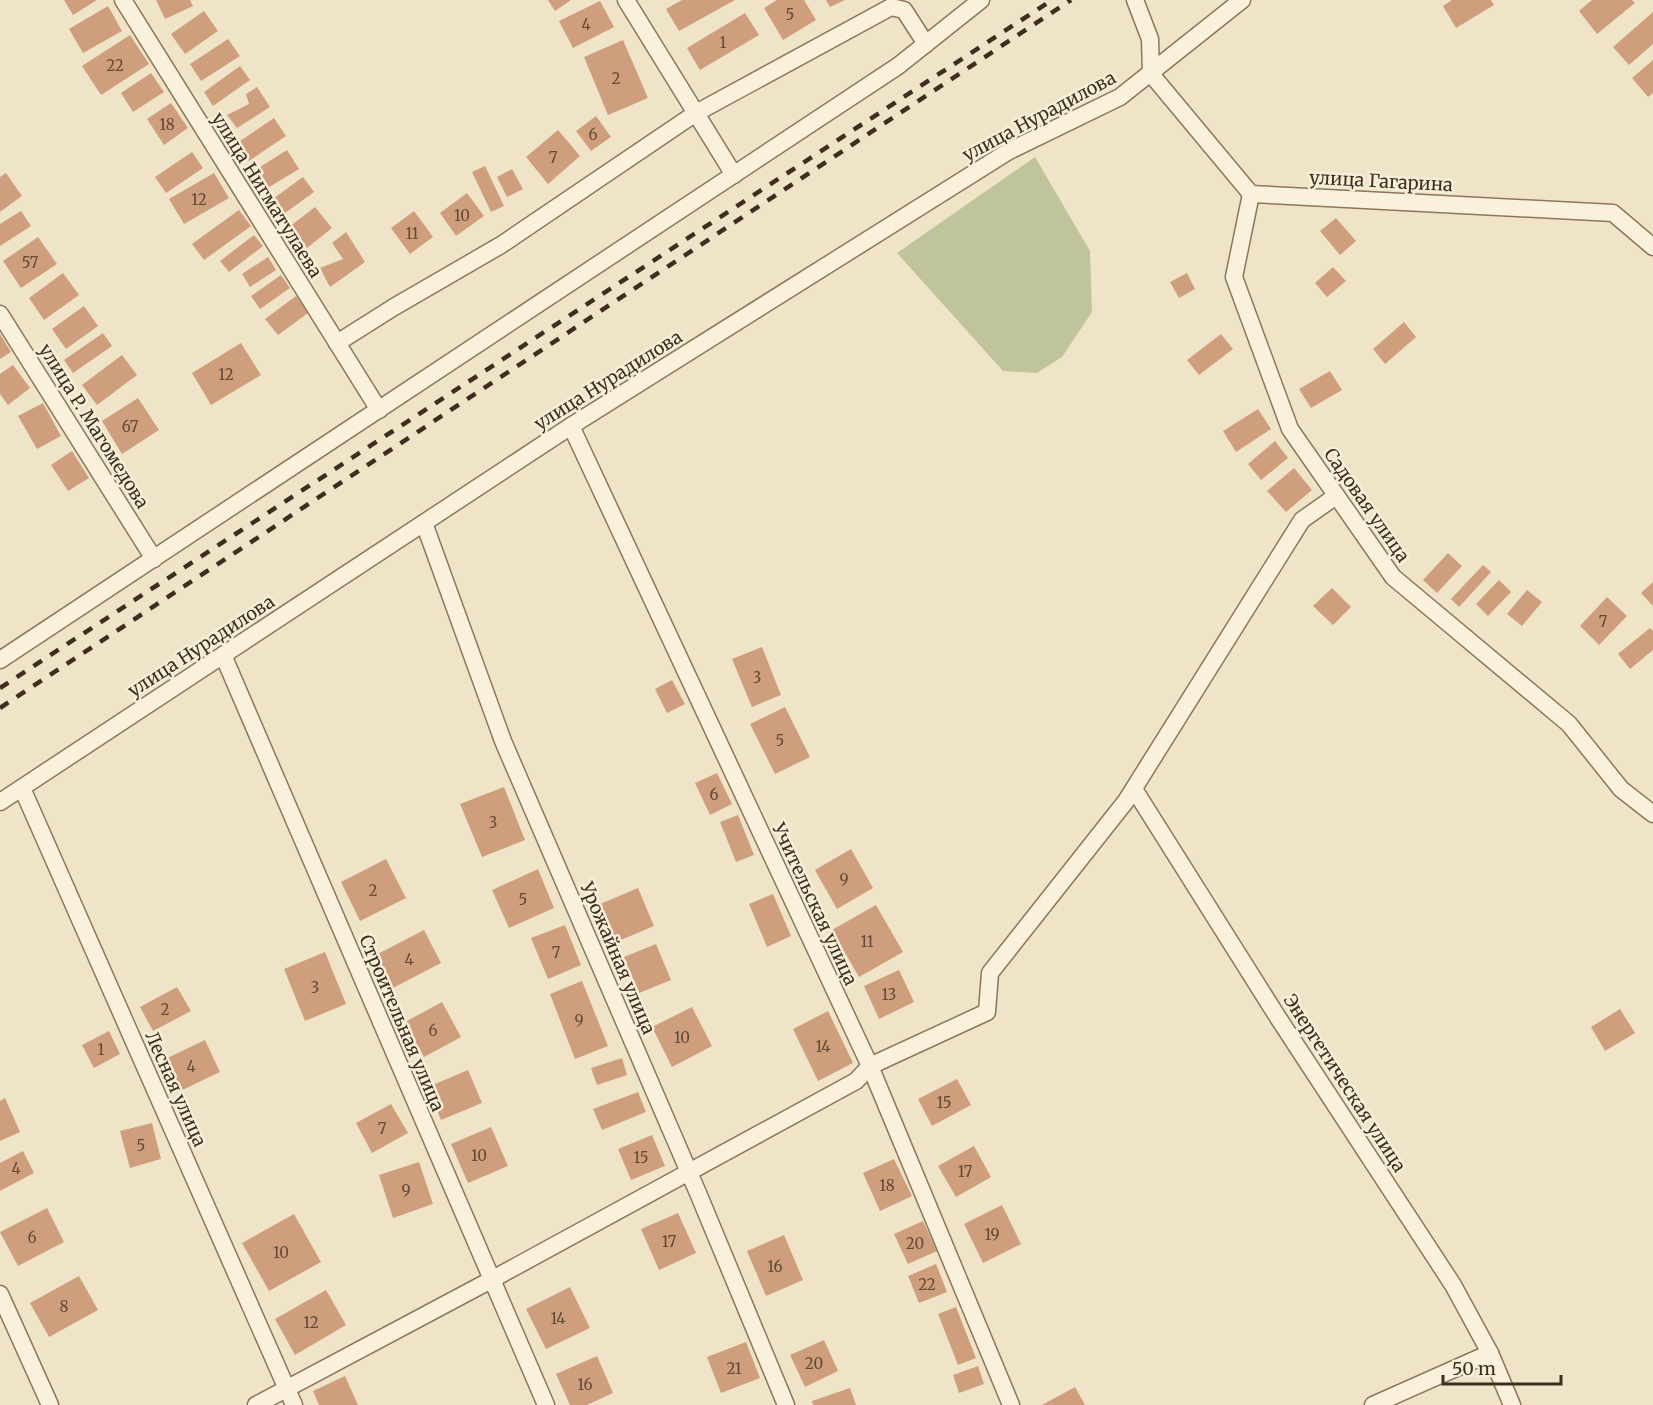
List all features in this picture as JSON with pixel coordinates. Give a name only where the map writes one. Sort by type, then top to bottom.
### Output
[{"type":"street","name":"улица Нигматулаева","points":[[123,0],[379,410]]},
{"type":"street","points":[[626,0],[734,175]]},
{"type":"street","points":[[0,660],[898,66],[981,0]]},
{"type":"street","points":[[1135,0],[1150,39],[1151,74],[1251,194]]},
{"type":"street","name":"улица Нурадилова","points":[[0,802],[571,426],[1009,151],[1120,97],[1242,0]]},
{"type":"street","points":[[337,343],[501,245],[696,113],[891,7],[904,10],[926,44]]},
{"type":"street","name":"улица Гагарина","points":[[1251,194],[1612,213],[1653,247]]},
{"type":"street","name":"Садовая улица","points":[[1251,194],[1234,277],[1290,429],[1393,577],[1569,724],[1621,789],[1653,814]]},
{"type":"street","name":"улица Р. Магомедова","points":[[0,314],[154,559]]},
{"type":"street","name":"Учительская улица","points":[[571,426],[870,1066],[1011,1405]]},
{"type":"street","points":[[256,1405],[856,1081],[870,1066],[987,1012],[990,973],[1126,801],[1302,520],[1336,496]]},
{"type":"street","name":"Урожайная улица","points":[[423,523],[503,741],[689,1172],[786,1405]]},
{"type":"street","name":"Строительная улица","points":[[224,655],[546,1405]]},
{"type":"street","name":"Лесная улица","points":[[22,788],[294,1405]]},
{"type":"street","name":"Энергетическая улица","points":[[1134,789],[1284,1026],[1453,1285],[1490,1353],[1512,1405]]},
{"type":"street","points":[[0,1294],[50,1405]]},
{"type":"street","points":[[1373,1405],[1490,1353]]},
{"type":"green space","points":[[1035,157],[1090,251],[1092,312],[1062,357],[1037,373],[1003,371],[897,253]]},
{"type":"building","points":[[64,0],[97,0],[73,15]]},
{"type":"building","points":[[156,0],[190,0],[193,6],[165,19]]},
{"type":"building","points":[[548,0],[571,0],[555,11]]},
{"type":"building","points":[[682,0],[735,0],[679,31],[666,9]]},
{"type":"building","points":[[777,0],[804,0],[816,20],[783,40],[764,8]]},
{"type":"building","points":[[826,0],[845,0],[830,7]]},
{"type":"building","points":[[1452,0],[1491,0],[1494,5],[1456,28],[1443,6]]},
{"type":"building","points":[[1592,0],[1632,0],[1635,3],[1597,34],[1579,11]]},
{"type":"building","points":[[600,1],[614,27],[573,48],[559,21]]},
{"type":"building","points":[[108,6],[122,31],[83,53],[69,29]]},
{"type":"building","points":[[204,11],[218,31],[185,54],[171,34]]},
{"type":"building","points":[[1653,12],[1653,44],[1629,65],[1613,47]]},
{"type":"building","points":[[745,13],[759,35],[700,70],[687,48]]},
{"type":"building","points":[[130,35],[149,64],[101,95],[82,66]]},
{"type":"building","points":[[228,39],[240,56],[201,81],[190,64]]},
{"type":"building","points":[[623,40],[648,98],[608,115],[584,57]]},
{"type":"building","points":[[1653,60],[1653,93],[1648,97],[1632,78]]},
{"type":"building","points":[[240,66],[250,80],[213,106],[204,92]]},
{"type":"building","points":[[151,73],[164,92],[133,112],[121,93]]},
{"type":"building","points":[[257,87],[270,107],[237,128],[227,115],[249,104],[246,94]]},
{"type":"building","points":[[171,103],[188,128],[164,145],[147,119]]},
{"type":"building","points":[[596,116],[611,137],[591,151],[576,131]]},
{"type":"building","points":[[274,118],[286,136],[249,161],[237,143]]},
{"type":"building","points":[[558,130],[580,156],[548,184],[526,157]]},
{"type":"building","points":[[287,150],[299,169],[266,189],[255,170]]},
{"type":"building","points":[[192,152],[203,168],[166,193],[155,177]]},
{"type":"building","points":[[485,166],[504,206],[491,212],[472,172]]},
{"type":"building","points":[[512,169],[523,189],[507,197],[497,177]]},
{"type":"building","points":[[6,173],[22,196],[0,212],[0,177]]},
{"type":"building","points":[[214,173],[229,198],[184,224],[169,199]]},
{"type":"building","points":[[303,177],[314,192],[281,216],[270,201]]},
{"type":"building","points":[[467,193],[484,216],[456,236],[440,213]]},
{"type":"building","points":[[315,207],[332,228],[307,248],[289,227]]},
{"type":"building","points":[[239,210],[251,226],[204,260],[192,244]]},
{"type":"building","points":[[21,211],[31,226],[0,246],[0,224]]},
{"type":"building","points":[[414,211],[433,237],[410,254],[391,228]]},
{"type":"building","points":[[1336,218],[1356,241],[1340,255],[1320,231]]},
{"type":"building","points":[[346,232],[365,262],[330,287],[320,268],[343,259],[332,243]]},
{"type":"building","points":[[254,235],[263,246],[229,272],[220,261]]},
{"type":"building","points":[[38,237],[57,264],[21,288],[3,261]]},
{"type":"building","points":[[268,257],[276,270],[250,287],[242,274]]},
{"type":"building","points":[[1333,267],[1346,281],[1327,297],[1315,283]]},
{"type":"building","points":[[63,273],[79,295],[44,320],[29,298]]},
{"type":"building","points":[[1187,273],[1195,289],[1179,298],[1170,282]]},
{"type":"building","points":[[281,275],[290,288],[260,309],[251,296]]},
{"type":"building","points":[[296,296],[308,313],[278,335],[265,319]]},
{"type":"building","points":[[84,306],[98,326],[66,349],[52,329]]},
{"type":"building","points":[[1404,322],[1416,337],[1385,364],[1373,349]]},
{"type":"building","points":[[103,333],[112,346],[73,373],[64,360]]},
{"type":"building","points":[[0,334],[11,352],[0,359]]},
{"type":"building","points":[[1221,334],[1233,349],[1199,375],[1187,360]]},
{"type":"building","points":[[241,343],[261,375],[211,405],[192,373]]},
{"type":"building","points":[[122,355],[137,375],[97,405],[82,385]]},
{"type":"building","points":[[13,365],[30,388],[8,405],[0,394],[0,374]]},
{"type":"building","points":[[1330,371],[1342,390],[1311,408],[1299,389]]},
{"type":"building","points":[[138,398],[159,430],[122,454],[102,421]]},
{"type":"building","points":[[43,403],[61,436],[37,449],[18,416]]},
{"type":"building","points":[[1258,409],[1271,429],[1236,452],[1223,431]]},
{"type":"building","points":[[1275,441],[1288,458],[1261,480],[1248,464]]},
{"type":"building","points":[[72,451],[89,478],[68,491],[51,465]]},
{"type":"building","points":[[1294,468],[1312,490],[1286,512],[1267,491]]},
{"type":"building","points":[[1448,553],[1462,566],[1437,593],[1423,580]]},
{"type":"building","points":[[1483,565],[1491,572],[1459,607],[1451,599]]},
{"type":"building","points":[[1499,580],[1511,592],[1488,616],[1476,604]]},
{"type":"building","points":[[1653,582],[1653,606],[1641,593]]},
{"type":"building","points":[[1332,588],[1351,607],[1333,625],[1313,606]]},
{"type":"building","points":[[1527,590],[1542,602],[1522,626],[1507,614]]},
{"type":"building","points":[[1607,597],[1627,616],[1599,645],[1580,626]]},
{"type":"building","points":[[1650,628],[1653,631],[1653,650],[1630,669],[1618,654]]},
{"type":"building","points":[[762,647],[781,695],[752,707],[732,659]]},
{"type":"building","points":[[672,680],[685,704],[667,713],[655,689]]},
{"type":"building","points":[[785,707],[810,757],[775,774],[750,724]]},
{"type":"building","points":[[717,773],[732,804],[710,815],[695,783]]},
{"type":"building","points":[[504,787],[525,840],[482,857],[460,804]]},
{"type":"building","points":[[738,815],[754,855],[736,862],[720,822]]},
{"type":"building","points":[[851,849],[873,888],[837,909],[815,870]]},
{"type":"building","points":[[386,859],[406,898],[360,921],[341,882]]},
{"type":"building","points":[[538,869],[554,908],[509,928],[492,890]]},
{"type":"building","points":[[638,888],[654,926],[609,945],[593,907]]},
{"type":"building","points":[[773,894],[791,936],[767,947],[749,904]]},
{"type":"building","points":[[876,905],[903,952],[859,977],[832,930]]},
{"type":"building","points":[[565,925],[581,965],[548,979],[531,938]]},
{"type":"building","points":[[424,930],[441,963],[393,988],[376,955]]},
{"type":"building","points":[[656,944],[671,980],[639,993],[624,957]]},
{"type":"building","points":[[325,952],[346,1004],[305,1021],[284,969]]},
{"type":"building","points":[[899,970],[914,1002],[879,1019],[864,986]]},
{"type":"building","points":[[582,981],[608,1046],[575,1059],[550,994]]},
{"type":"building","points":[[177,987],[191,1011],[153,1031],[140,1007]]},
{"type":"building","points":[[442,1002],[461,1037],[424,1057],[405,1022]]},
{"type":"building","points":[[692,1007],[712,1046],[672,1067],[652,1027]]},
{"type":"building","points":[[1620,1009],[1635,1033],[1605,1051],[1591,1027]]},
{"type":"building","points":[[828,1011],[853,1063],[818,1081],[793,1029]]},
{"type":"building","points":[[109,1031],[120,1054],[94,1068],[82,1045]]},
{"type":"building","points":[[205,1040],[220,1072],[178,1092],[163,1060]]},
{"type":"building","points":[[622,1058],[627,1075],[597,1085],[591,1068]]},
{"type":"building","points":[[468,1070],[482,1103],[441,1120],[428,1087]]},
{"type":"building","points":[[957,1079],[971,1105],[932,1126],[918,1099]]},
{"type":"building","points":[[638,1092],[646,1112],[602,1130],[593,1109]]},
{"type":"building","points":[[5,1098],[20,1132],[0,1141],[0,1101]]},
{"type":"building","points":[[391,1104],[408,1133],[372,1153],[356,1123]]},
{"type":"building","points":[[152,1123],[161,1159],[130,1168],[120,1131]]},
{"type":"building","points":[[491,1127],[508,1166],[468,1183],[451,1144]]},
{"type":"building","points":[[652,1135],[665,1166],[631,1180],[618,1149]]},
{"type":"building","points":[[974,1146],[991,1177],[956,1197],[938,1166]]},
{"type":"building","points":[[23,1151],[34,1173],[0,1191],[0,1163]]},
{"type":"building","points":[[894,1159],[912,1196],[880,1211],[863,1173]]},
{"type":"building","points":[[419,1162],[433,1204],[393,1218],[379,1175]]},
{"type":"building","points":[[1002,1205],[1021,1244],[983,1263],[964,1224]]},
{"type":"building","points":[[47,1208],[64,1242],[18,1266],[0,1232]]},
{"type":"building","points":[[678,1213],[696,1253],[659,1270],[641,1229]]},
{"type":"building","points":[[294,1214],[321,1262],[269,1291],[242,1243]]},
{"type":"building","points":[[923,1221],[937,1251],[908,1264],[894,1234]]},
{"type":"building","points":[[784,1235],[803,1280],[766,1296],[747,1251]]},
{"type":"building","points":[[936,1264],[947,1292],[919,1303],[908,1276]]},
{"type":"building","points":[[79,1276],[98,1310],[49,1337],[30,1303]]},
{"type":"building","points":[[570,1287],[590,1328],[546,1349],[526,1309]]},
{"type":"building","points":[[326,1290],[346,1325],[295,1355],[275,1319]]},
{"type":"building","points":[[956,1307],[976,1358],[958,1365],[938,1314]]},
{"type":"building","points":[[824,1340],[838,1371],[805,1387],[790,1355]]},
{"type":"building","points":[[746,1342],[760,1378],[721,1393],[707,1357]]},
{"type":"building","points":[[597,1356],[613,1393],[587,1405],[570,1405],[556,1374]]},
{"type":"building","points":[[978,1366],[984,1384],[959,1393],[953,1375]]},
{"type":"building","points":[[345,1376],[358,1405],[319,1405],[313,1391]]},
{"type":"building","points":[[1075,1387],[1085,1405],[1042,1405]]},
{"type":"building","points":[[850,1388],[856,1405],[813,1405],[812,1401]]},
{"type":"railway","points":[[0,688],[1052,0]]},
{"type":"railway","points":[[0,708],[1071,0]]}]
